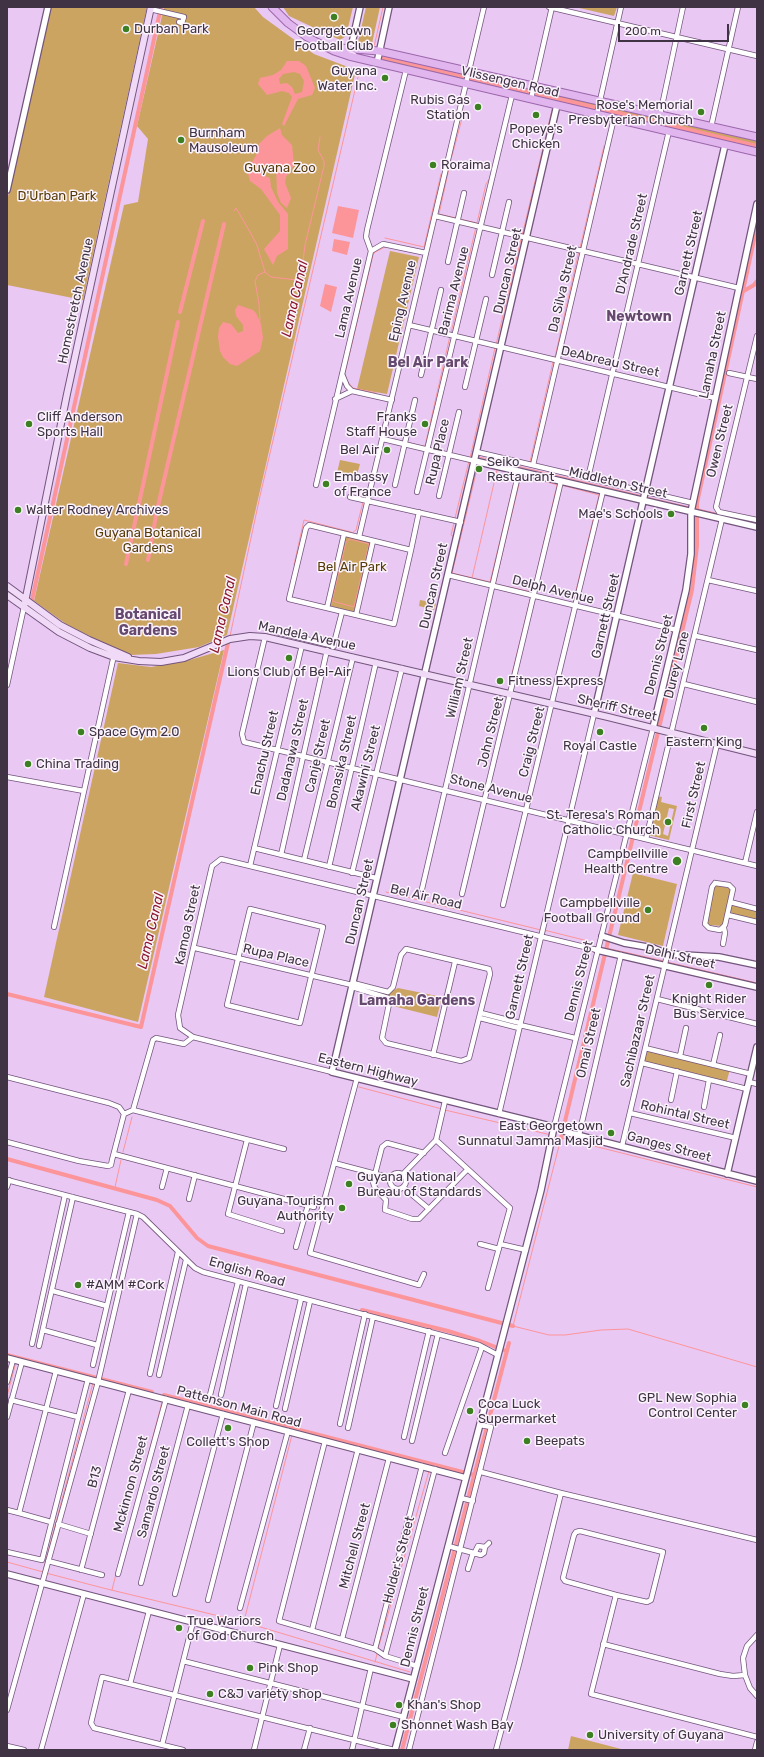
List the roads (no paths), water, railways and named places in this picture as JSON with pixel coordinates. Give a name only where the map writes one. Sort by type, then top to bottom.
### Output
[{"type":"main road","name":"Vlissengen Road","points":[[272,7],[288,23],[307,37],[334,51],[360,60],[468,82],[512,95],[532,97],[557,105],[597,112],[614,118],[669,132],[757,152]]},
{"type":"main road","name":"Homestretch Avenue","points":[[24,607],[69,386],[151,8]]},
{"type":"main road","points":[[328,47],[379,51],[599,103],[757,137]]},
{"type":"main road","name":"Mandela Avenue","points":[[7,586],[60,624],[115,654]]},
{"type":"main road","name":"Mandela Avenue","points":[[7,596],[59,632],[90,648],[138,661],[161,662],[184,658],[222,642],[252,636],[331,649],[353,657],[423,674]]},
{"type":"main road","name":"Sheriff Street","points":[[423,674],[757,754]]},
{"type":"street","points":[[7,190],[48,7]]},
{"type":"street","points":[[360,7],[350,48],[351,54],[360,60]]},
{"type":"street","points":[[377,63],[389,7]]},
{"type":"street","name":"Eping Avenue","points":[[358,537],[383,439],[426,253],[468,82],[484,7]]},
{"type":"street","points":[[532,97],[551,7],[757,56]]},
{"type":"street","points":[[597,112],[621,7]]},
{"type":"street","points":[[660,115],[683,7]]},
{"type":"street","points":[[711,127],[738,7]]},
{"type":"street","points":[[151,8],[184,18],[182,23],[179,22]]},
{"type":"street","name":"Lama Avenue","points":[[316,485],[371,251],[366,237],[367,230],[406,70]]},
{"type":"street","name":"Barima Avenue","points":[[416,492],[478,226],[512,95]]},
{"type":"street","name":"Duncan Street","points":[[332,1072],[375,880],[400,778],[423,674],[448,575],[459,522],[475,461],[525,238],[557,105]]},
{"type":"street","name":"Da Silva Street","points":[[531,464],[557,361],[580,251],[614,118]]},
{"type":"street","name":"D'Andrade Street","points":[[588,478],[669,132]]},
{"type":"street","name":"Garnett Street","points":[[499,1114],[646,492],[725,145]]},
{"type":"street","points":[[448,262],[464,193]]},
{"type":"street","points":[[492,275],[509,202]]},
{"type":"street","name":"Lamaha Street","points":[[694,509],[715,398],[757,204]]},
{"type":"street","points":[[435,216],[458,219],[478,226],[525,238],[739,288]]},
{"type":"street","points":[[371,251],[383,244],[426,253]]},
{"type":"street","points":[[421,375],[441,290]]},
{"type":"street","points":[[465,387],[486,299]]},
{"type":"street","name":"DeAbreau Street","points":[[409,326],[715,398]]},
{"type":"street","name":"Owen Street","points":[[757,336],[716,507],[719,512],[757,520]]},
{"type":"street","points":[[729,373],[757,379]]},
{"type":"street","points":[[342,374],[347,386],[352,391],[392,400]]},
{"type":"street","points":[[335,399],[352,391]]},
{"type":"street","points":[[394,485],[415,400]]},
{"type":"street","name":"Rupa Place","points":[[439,496],[459,412]]},
{"type":"street","points":[[383,439],[405,442],[427,450],[475,461]]},
{"type":"street","points":[[477,452],[646,492],[694,509]]},
{"type":"street","name":"Middleton Street","points":[[475,461],[519,471],[560,484],[694,509],[722,519],[757,527]]},
{"type":"street","name":"William Street","points":[[422,889],[519,471]]},
{"type":"street","name":"John Street","points":[[462,894],[560,484]]},
{"type":"street","name":"Craig Street","points":[[503,905],[602,491]]},
{"type":"street","points":[[350,496],[459,522]]},
{"type":"street","name":"Dennis Street","points":[[499,1351],[547,1167],[597,948],[601,938],[677,630],[686,590],[691,554],[694,509]]},
{"type":"street","points":[[411,550],[307,526],[289,599],[394,624],[411,550],[419,512]]},
{"type":"street","name":"Durey Lane","points":[[646,839],[696,636],[722,519]]},
{"type":"street","points":[[327,608],[346,535]]},
{"type":"street","points":[[356,615],[373,541]]},
{"type":"street","name":"Delph Avenue","points":[[448,575],[677,630]]},
{"type":"street","points":[[708,580],[757,591]]},
{"type":"street","points":[[7,685],[24,607]]},
{"type":"street","name":"Dadanawa Street","points":[[281,855],[303,755],[342,612]]},
{"type":"street","points":[[276,632],[331,649]]},
{"type":"street","points":[[696,636],[757,650]]},
{"type":"street","name":"Stone Avenue","points":[[265,637],[242,734],[243,740],[247,743],[400,778],[757,866]]},
{"type":"street","name":"Enachu Street","points":[[250,866],[302,644]]},
{"type":"street","points":[[54,927],[115,654]]},
{"type":"street","name":"Canje Street","points":[[304,860],[353,657]]},
{"type":"street","name":"Bonasika Street","points":[[329,867],[376,662]]},
{"type":"street","name":"Akawini Street","points":[[352,873],[375,772],[402,668]]},
{"type":"street","points":[[684,684],[757,702]]},
{"type":"street","name":"First Street","points":[[692,850],[717,744]]},
{"type":"street","points":[[7,777],[84,791]]},
{"type":"street","points":[[745,863],[757,812]]},
{"type":"street","points":[[254,848],[375,880]]},
{"type":"street","name":"Sachibazaar Street","points":[[622,1146],[692,850]]},
{"type":"street","name":"Kamoa Street","points":[[180,1028],[178,1015],[195,948],[212,866],[220,860],[250,866]]},
{"type":"street","name":"Bel Air Road","points":[[250,866],[541,937],[597,948]]},
{"type":"street","points":[[723,944],[725,932],[724,928],[728,915],[732,887],[715,883],[712,887],[705,924],[711,928],[724,928]]},
{"type":"street","points":[[730,902],[757,909]]},
{"type":"street","points":[[250,909],[323,927],[300,1023],[227,1005],[238,958],[250,909]]},
{"type":"street","points":[[728,915],[757,922]]},
{"type":"street","name":"Delhi Street","points":[[601,938],[653,948],[666,960],[757,987]]},
{"type":"street","name":"Rupa Place","points":[[195,948],[387,994]]},
{"type":"street","name":"Delhi Street","points":[[597,948],[622,955],[666,960],[719,957],[757,965]]},
{"type":"street","points":[[406,949],[454,962],[489,969],[490,974],[472,1052],[467,1060],[461,1061],[433,1055],[391,1045],[383,1041],[382,1033],[389,1004],[387,994],[393,987],[401,955],[406,949]]},
{"type":"street","name":"Omai Street","points":[[579,1135],[622,955]]},
{"type":"street","points":[[433,1055],[454,962]]},
{"type":"street","points":[[657,999],[757,1024]]},
{"type":"street","points":[[480,1016],[576,1038]]},
{"type":"street","name":"Eastern Highway","points":[[180,1028],[193,1037],[499,1114],[554,1131]]},
{"type":"street","points":[[680,1056],[686,1028]]},
{"type":"street","points":[[713,1065],[720,1035]]},
{"type":"street","points":[[133,1110],[153,1040],[156,1038],[184,1044],[193,1037]]},
{"type":"street","points":[[727,1174],[757,1047]]},
{"type":"street","points":[[645,1048],[751,1074]]},
{"type":"street","points":[[642,1063],[747,1089]]},
{"type":"street","points":[[671,1100],[677,1071]]},
{"type":"street","points":[[7,1077],[119,1107],[124,1114],[111,1165],[108,1166],[79,1161],[7,1142]]},
{"type":"street","points":[[357,1078],[310,1253],[394,1279],[419,1285],[424,1274]]},
{"type":"street","points":[[704,1107],[709,1080]]},
{"type":"street","points":[[749,1082],[757,1084]]},
{"type":"street","points":[[402,1175],[436,1140],[446,1101]]},
{"type":"street","points":[[124,1114],[133,1110],[284,1149]]},
{"type":"street","name":"Rohintal Street","points":[[630,1113],[736,1138]]},
{"type":"street","name":"Ganges Street","points":[[554,1131],[579,1135],[757,1181]]},
{"type":"street","points":[[246,1140],[228,1214],[282,1231]]},
{"type":"street","points":[[436,1140],[510,1208],[488,1288]]},
{"type":"street","points":[[424,1153],[389,1143],[384,1144],[375,1174],[374,1186],[386,1200],[385,1210],[417,1220],[422,1218],[467,1170]]},
{"type":"street","points":[[114,1154],[314,1207]]},
{"type":"street","points":[[334,1163],[391,1178]]},
{"type":"street","points":[[162,1188],[167,1168]]},
{"type":"street","points":[[391,1178],[396,1174],[402,1175]]},
{"type":"street","points":[[189,1199],[195,1175]]},
{"type":"street","points":[[402,1175],[405,1181],[403,1187]]},
{"type":"street","points":[[391,1178],[393,1188],[397,1189],[403,1187]]},
{"type":"street","points":[[7,1187],[8,1180]]},
{"type":"street","name":"English Road","points":[[8,1180],[137,1214],[143,1217],[195,1268],[204,1272],[499,1351]]},
{"type":"street","points":[[403,1187],[429,1209]]},
{"type":"street","points":[[32,1344],[64,1195]]},
{"type":"street","points":[[39,1346],[53,1291],[73,1198]]},
{"type":"street","points":[[296,1247],[308,1205]]},
{"type":"street","points":[[93,1364],[129,1212]]},
{"type":"street","points":[[7,1710],[58,1524],[137,1214]]},
{"type":"street","points":[[480,1244],[526,1250]]},
{"type":"street","points":[[150,1374],[178,1252]]},
{"type":"street","points":[[159,1375],[186,1260]]},
{"type":"street","points":[[210,1395],[238,1282]]},
{"type":"street","points":[[221,1395],[246,1284]]},
{"type":"street","points":[[53,1291],[107,1306]]},
{"type":"street","points":[[276,1406],[302,1299]]},
{"type":"street","points":[[285,1409],[310,1301]]},
{"type":"street","points":[[340,1424],[365,1314]]},
{"type":"street","points":[[348,1428],[373,1317]]},
{"type":"street","points":[[43,1330],[97,1345]]},
{"type":"street","points":[[404,1437],[429,1332]]},
{"type":"street","points":[[412,1441],[438,1334]]},
{"type":"street","points":[[445,1453],[482,1346]]},
{"type":"street","points":[[466,1478],[499,1351]]},
{"type":"street","points":[[7,1382],[11,1359]]},
{"type":"street","name":"Pattenson Main Road","points":[[11,1359],[466,1478]]},
{"type":"street","points":[[7,1417],[21,1362]]},
{"type":"street","points":[[19,1514],[56,1371]]},
{"type":"street","points":[[7,1552],[42,1560],[78,1417],[95,1380]]},
{"type":"street","name":"B13","points":[[81,1570],[129,1390]]},
{"type":"street","points":[[12,1400],[78,1417]]},
{"type":"street","name":"Mckinnon Street","points":[[118,1574],[166,1400]]},
{"type":"street","name":"Samardo Street","points":[[141,1583],[188,1405]]},
{"type":"street","points":[[175,1594],[222,1414]]},
{"type":"street","points":[[208,1600],[254,1422]]},
{"type":"street","points":[[409,1750],[481,1472],[491,1427],[480,1425]]},
{"type":"street","points":[[240,1608],[288,1431]]},
{"type":"street","points":[[325,1441],[279,1621],[375,1649],[385,1656],[416,1666]]},
{"type":"street","points":[[312,1630],[358,1449]]},
{"type":"street","name":"Mitchell Street","points":[[342,1639],[389,1458]]},
{"type":"street","name":"Holder's Street","points":[[375,1649],[424,1467]]},
{"type":"street","name":"Holder's Street","points":[[385,1656],[434,1469]]},
{"type":"street","points":[[481,1472],[561,1493],[757,1540]]},
{"type":"street","name":"Dennis Street","points":[[394,1750],[404,1717],[466,1478]]},
{"type":"street","points":[[496,1750],[519,1664],[561,1493]]},
{"type":"street","points":[[460,1498],[473,1501]]},
{"type":"street","points":[[7,1510],[51,1522]]},
{"type":"street","points":[[58,1524],[91,1534]]},
{"type":"street","points":[[580,1531],[663,1552],[651,1600],[647,1602],[616,1595],[569,1583],[563,1578],[576,1532],[580,1531]]},
{"type":"street","points":[[448,1546],[481,1555],[484,1553],[485,1547],[489,1543]]},
{"type":"street","points":[[468,1569],[478,1546],[485,1547]]},
{"type":"street","points":[[48,1560],[102,1575]]},
{"type":"street","points":[[7,1574],[413,1679]]},
{"type":"street","points":[[41,1750],[84,1594]]},
{"type":"street","points":[[616,1595],[591,1694],[757,1737]]},
{"type":"street","points":[[130,1684],[149,1611]]},
{"type":"street","points":[[162,1745],[193,1622]]},
{"type":"street","points":[[757,1635],[747,1646],[743,1658],[744,1675],[750,1688],[757,1696]]},
{"type":"street","points":[[603,1644],[720,1674],[733,1676],[744,1675]]},
{"type":"street","points":[[254,1750],[280,1645]]},
{"type":"street","points":[[183,1661],[404,1717]]},
{"type":"street","points":[[352,1750],[371,1668]]},
{"type":"street","points":[[182,1750],[97,1729],[91,1723],[102,1677],[263,1716],[394,1750]]},
{"type":"street","points":[[304,1750],[310,1728]]},
{"type":"street","points":[[755,1750],[757,1742]]},
{"type":"street","points":[[7,1746],[24,1750]]},
{"type":"waterway","points":[[32,600],[161,7]]},
{"type":"waterway","points":[[374,47],[383,7]]},
{"type":"waterway","points":[[383,57],[757,146]]},
{"type":"waterway","name":"Lama Canal","points":[[230,636],[260,496],[359,73]]},
{"type":"waterway","points":[[522,236],[553,106]]},
{"type":"waterway","points":[[452,156],[464,111]]},
{"type":"waterway","points":[[234,211],[236,208],[257,245],[265,272],[271,277],[297,280],[303,261],[305,245],[324,166],[324,161],[318,150],[320,137]]},
{"type":"waterway","points":[[580,248],[604,146]]},
{"type":"waterway","points":[[451,159],[439,214],[456,218]]},
{"type":"waterway","points":[[385,238],[424,247],[441,174]]},
{"type":"waterway","points":[[460,219],[477,223],[486,184],[490,178]]},
{"type":"waterway","points":[[180,312],[203,221]]},
{"type":"waterway","points":[[148,560],[157,510],[224,224]]},
{"type":"waterway","points":[[561,1138],[692,590],[697,546],[697,503],[757,226]]},
{"type":"waterway","points":[[451,333],[476,227]]},
{"type":"waterway","points":[[496,345],[521,239]]},
{"type":"waterway","points":[[346,378],[345,373],[373,255],[375,252],[385,247]]},
{"type":"waterway","points":[[555,357],[579,251]]},
{"type":"waterway","points":[[260,321],[255,281],[258,275],[265,272]]},
{"type":"waterway","points":[[742,292],[754,285],[757,281]]},
{"type":"waterway","points":[[126,564],[178,322]]},
{"type":"waterway","points":[[423,446],[425,446],[450,336]]},
{"type":"waterway","points":[[470,458],[495,348]]},
{"type":"waterway","points":[[530,462],[553,362]]},
{"type":"waterway","points":[[347,381],[353,388],[376,393]]},
{"type":"waterway","points":[[407,442],[417,445]]},
{"type":"waterway","points":[[479,457],[643,496]]},
{"type":"waterway","points":[[455,518],[469,461]]},
{"type":"waterway","points":[[478,465],[516,474],[490,582],[452,573],[478,465]]},
{"type":"waterway","points":[[472,578],[497,470]]},
{"type":"waterway","points":[[521,475],[558,485]]},
{"type":"waterway","points":[[521,476],[495,584],[532,592]]},
{"type":"waterway","points":[[532,593],[557,485]]},
{"type":"waterway","points":[[561,485],[599,495],[573,603]]},
{"type":"waterway","points":[[646,497],[689,507]]},
{"type":"waterway","points":[[351,534],[356,530],[363,502]]},
{"type":"waterway","points":[[694,508],[757,523]]},
{"type":"waterway","points":[[294,565],[304,520],[351,532]]},
{"type":"waterway","points":[[454,523],[451,535],[454,537]]},
{"type":"waterway","points":[[350,539],[346,542],[332,601],[354,607],[369,544],[350,539],[351,537]]},
{"type":"waterway","points":[[422,672],[442,585]]},
{"type":"waterway","points":[[509,686],[531,596]]},
{"type":"waterway","name":"Lama Canal","points":[[7,994],[141,1027],[228,643]]},
{"type":"waterway","points":[[398,774],[406,741]]},
{"type":"waterway","points":[[386,892],[541,930]]},
{"type":"waterway","points":[[544,930],[588,941]]},
{"type":"waterway","points":[[606,948],[664,961]]},
{"type":"waterway","points":[[667,962],[757,983]]},
{"type":"waterway","points":[[359,1087],[442,1109]]},
{"type":"waterway","points":[[445,1110],[551,1135]]},
{"type":"waterway","points":[[123,1152],[132,1117]]},
{"type":"waterway","points":[[554,1136],[757,1187]]},
{"type":"waterway","points":[[561,1138],[513,1326],[549,1335],[565,1335],[601,1330],[628,1329],[757,1367]]},
{"type":"waterway","points":[[7,1159],[157,1200],[170,1206],[197,1238],[208,1246],[513,1326]]},
{"type":"waterway","points":[[115,1187],[121,1160]]},
{"type":"waterway","points":[[362,1310],[448,1331],[506,1351]]},
{"type":"waterway","points":[[402,1750],[509,1343]]},
{"type":"waterway","points":[[7,1355],[152,1392]]},
{"type":"waterway","points":[[7,1396],[16,1362]]},
{"type":"waterway","points":[[43,1571],[93,1383]]},
{"type":"waterway","points":[[164,1395],[474,1475]]},
{"type":"waterway","points":[[135,1505],[162,1402]]},
{"type":"waterway","points":[[244,1621],[292,1435]]},
{"type":"waterway","points":[[378,1649],[429,1471]]},
{"type":"waterway","points":[[7,1562],[43,1572]]},
{"type":"waterway","points":[[46,1573],[244,1622],[410,1672]]},
{"type":"waterway","points":[[112,1590],[116,1574]]},
{"type":"waterway","points":[[375,1662],[377,1654]]},
{"type":"place","name":"Georgetown Football Club","points":[[334,17]]},
{"type":"place","name":"Durban Park","points":[[126,29]]},
{"type":"place","name":"Guyana Water Inc.","points":[[385,78]]},
{"type":"place","name":"Rubis Gas Station","points":[[478,107]]},
{"type":"place","name":"Rose's Memorial Presbyterian Church","points":[[701,112]]},
{"type":"place","name":"Popeye's Chicken","points":[[536,115]]},
{"type":"place","name":"Burnham Mausoleum","points":[[181,140]]},
{"type":"place","name":"Roraima","points":[[433,165]]},
{"type":"place","name":"Cliff Anderson Sports Hall","points":[[29,424]]},
{"type":"place","name":"Franks Staff House","points":[[425,424]]},
{"type":"place","name":"Bel Air","points":[[387,450]]},
{"type":"place","name":"Seiko Restaurant","points":[[479,469]]},
{"type":"place","name":"Embassy of France","points":[[326,484]]},
{"type":"place","name":"Walter Rodney Archives","points":[[18,510]]},
{"type":"place","name":"Mae's Schools","points":[[671,514]]},
{"type":"place","name":"Lions Club of Bel-Air","points":[[289,658]]},
{"type":"place","name":"Fitness Express","points":[[500,681]]},
{"type":"place","name":"Eastern King","points":[[704,728]]},
{"type":"place","name":"Space Gym 2.0","points":[[81,732]]},
{"type":"place","name":"Royal Castle","points":[[600,732]]},
{"type":"place","name":"China Trading","points":[[28,764]]},
{"type":"place","name":"St. Teresa's Roman Catholic Church","points":[[668,822]]},
{"type":"place","name":"Campbellville Health Centre","points":[[677,861]]},
{"type":"place","name":"Campbellville Football Ground","points":[[648,910]]},
{"type":"place","name":"Knight Rider Bus Service","points":[[709,985]]},
{"type":"place","name":"East Georgetown Sunnatul Jamma Masjid","points":[[611,1133]]},
{"type":"place","name":"Guyana National Bureau of Standards","points":[[349,1184]]},
{"type":"place","name":"Guyana Tourism Authority","points":[[342,1208]]},
{"type":"place","name":"#AMM #Cork","points":[[78,1285]]},
{"type":"place","name":"GPL New Sophia Control Center","points":[[745,1405]]},
{"type":"place","name":"Coca Luck Supermarket","points":[[470,1411]]},
{"type":"place","name":"Collett's Shop","points":[[228,1428]]},
{"type":"place","name":"Beepats","points":[[527,1441]]},
{"type":"place","name":"True Wariors of God Church","points":[[179,1628]]},
{"type":"place","name":"Pink Shop","points":[[250,1668]]},
{"type":"place","name":"C&J variety shop","points":[[210,1694]]},
{"type":"place","name":"Khan's Shop","points":[[399,1705]]},
{"type":"place","name":"Shonnet Wash Bay","points":[[393,1725]]},
{"type":"place","name":"University of Guyana","points":[[590,1735]]},
{"type":"district","name":"Newtown","points":[[639,317]]},
{"type":"district","name":"Bel Air Park","points":[[428,363]]},
{"type":"district","name":"Botanical Gardens","points":[[148,624]]},
{"type":"district","name":"Lamaha Gardens","points":[[417,1001]]},
{"type":"park label","name":"Guyana Zoo","points":[[280,168]]},
{"type":"park label","name":"D'Urban Park","points":[[57,196]]},
{"type":"park label","name":"Guyana Botanical Gardens","points":[[148,540]]}]
